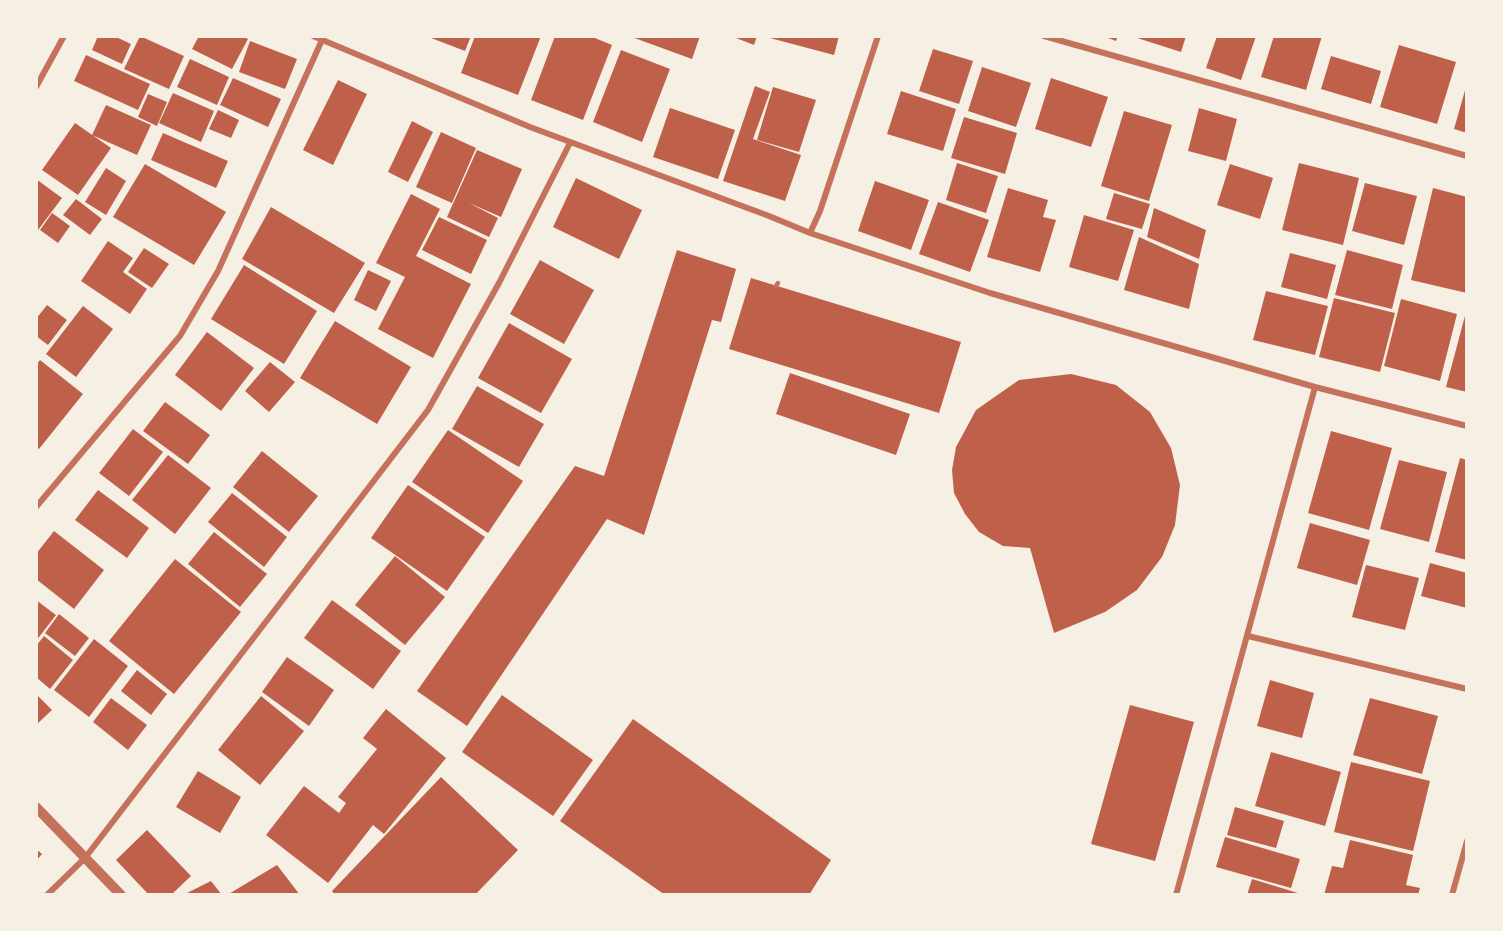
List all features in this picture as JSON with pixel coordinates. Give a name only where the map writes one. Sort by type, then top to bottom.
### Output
[{"type":"street","points":[[36,87],[64,36]]},
{"type":"street","points":[[313,36],[570,143],[810,233],[990,293],[1315,387],[1467,426]]},
{"type":"street","points":[[810,233],[820,211],[878,36]]},
{"type":"street","points":[[1044,36],[1467,156]]},
{"type":"street","points":[[36,507],[180,336],[218,271],[322,40]]},
{"type":"street","points":[[47,895],[85,858],[428,410],[499,283],[570,143]]},
{"type":"street","points":[[1176,895],[1315,387]]},
{"type":"street","points":[[1248,636],[1467,689]]},
{"type":"street","points":[[36,807],[121,895]]},
{"type":"street","points":[[1452,895],[1467,841]]},
{"type":"building","points":[[98,36],[114,36],[131,44],[122,64],[92,50]]},
{"type":"building","points":[[140,36],[184,56],[169,89],[124,69]]},
{"type":"building","points":[[199,36],[242,36],[248,39],[232,69],[192,49]]},
{"type":"building","points":[[426,36],[471,36],[465,51]]},
{"type":"building","points":[[475,36],[541,36],[518,95],[461,73]]},
{"type":"building","points":[[555,36],[590,36],[612,45],[583,120],[531,100]]},
{"type":"building","points":[[629,36],[700,36],[692,59]]},
{"type":"building","points":[[731,36],[757,36],[754,45]]},
{"type":"building","points":[[770,36],[839,36],[834,55],[770,38]]},
{"type":"building","points":[[1103,36],[1118,36],[1116,41]]},
{"type":"building","points":[[1131,36],[1186,36],[1181,52]]},
{"type":"building","points":[[1217,36],[1256,36],[1241,80],[1206,68]]},
{"type":"building","points":[[1274,36],[1322,36],[1306,90],[1261,77]]},
{"type":"building","points":[[250,41],[297,59],[285,89],[239,72]]},
{"type":"building","points":[[1399,45],[1456,62],[1437,124],[1380,107]]},
{"type":"building","points":[[933,49],[973,61],[959,104],[919,91]]},
{"type":"building","points":[[621,50],[670,69],[642,142],[593,122]]},
{"type":"building","points":[[86,55],[150,84],[138,110],[74,81]]},
{"type":"building","points":[[1331,56],[1381,71],[1371,104],[1321,89]]},
{"type":"building","points":[[190,59],[229,77],[217,105],[177,87]]},
{"type":"building","points":[[982,67],[1031,83],[1016,127],[968,111]]},
{"type":"building","points":[[233,78],[281,99],[268,127],[220,105]]},
{"type":"building","points":[[1051,78],[1108,97],[1091,147],[1035,129]]},
{"type":"building","points":[[338,80],[367,94],[333,165],[303,150]]},
{"type":"building","points":[[755,86],[770,92],[753,139],[801,155],[785,201],[723,181]]},
{"type":"building","points":[[773,87],[816,100],[799,152],[757,140]]},
{"type":"building","points":[[1467,87],[1467,133],[1454,129]]},
{"type":"building","points":[[901,91],[956,109],[943,151],[887,134]]},
{"type":"building","points":[[173,93],[214,111],[201,142],[159,123]]},
{"type":"building","points":[[148,94],[167,102],[157,126],[138,117]]},
{"type":"building","points":[[106,105],[151,125],[137,155],[92,135]]},
{"type":"building","points":[[670,108],[735,130],[718,179],[653,157]]},
{"type":"building","points":[[1199,108],[1237,119],[1226,161],[1188,151]]},
{"type":"building","points":[[218,110],[239,120],[231,138],[209,129]]},
{"type":"building","points":[[1124,111],[1172,125],[1149,201],[1101,186]]},
{"type":"building","points":[[964,117],[1017,133],[1005,174],[951,158]]},
{"type":"building","points":[[412,121],[433,132],[408,182],[388,172]]},
{"type":"building","points":[[75,123],[111,148],[78,195],[42,170]]},
{"type":"building","points":[[441,132],[476,148],[452,203],[416,187]]},
{"type":"building","points":[[163,133],[228,161],[216,188],[151,160]]},
{"type":"building","points":[[477,150],[522,169],[501,217],[469,203],[498,218],[489,237],[447,217]]},
{"type":"building","points":[[957,163],[998,176],[986,213],[946,200]]},
{"type":"building","points":[[1299,163],[1359,178],[1343,245],[1282,230]]},
{"type":"building","points":[[145,164],[226,212],[194,265],[113,217]]},
{"type":"building","points":[[1230,164],[1273,178],[1260,219],[1217,205]]},
{"type":"building","points":[[106,168],[126,181],[106,215],[85,202]]},
{"type":"building","points":[[576,178],[642,210],[619,259],[553,227]]},
{"type":"building","points":[[36,179],[62,198],[38,230],[36,228]]},
{"type":"building","points":[[875,181],[929,200],[911,250],[858,231]]},
{"type":"building","points":[[1365,183],[1417,196],[1404,245],[1352,231]]},
{"type":"building","points":[[1008,188],[1048,200],[1043,217],[1056,220],[1040,272],[987,257]]},
{"type":"building","points":[[1433,188],[1467,197],[1467,293],[1411,280]]},
{"type":"building","points":[[1114,193],[1150,204],[1142,229],[1106,219]]},
{"type":"building","points":[[411,194],[440,209],[416,256],[471,284],[433,358],[378,329],[405,277],[376,263]]},
{"type":"building","points":[[76,199],[102,219],[90,235],[63,215]]},
{"type":"building","points":[[938,202],[989,220],[970,272],[919,254]]},
{"type":"building","points":[[271,207],[365,263],[334,313],[242,259]]},
{"type":"building","points":[[1154,208],[1206,230],[1199,259],[1147,237]]},
{"type":"building","points":[[52,213],[70,226],[58,243],[40,230]]},
{"type":"building","points":[[1084,215],[1134,230],[1118,281],[1069,267]]},
{"type":"building","points":[[439,217],[487,240],[471,274],[422,250]]},
{"type":"building","points":[[1139,237],[1199,264],[1189,309],[1124,290]]},
{"type":"building","points":[[108,241],[133,258],[123,272],[147,289],[130,314],[81,281]]},
{"type":"building","points":[[144,248],[169,264],[152,288],[128,272]]},
{"type":"building","points":[[677,250],[736,269],[721,322],[712,320],[644,535],[607,519],[467,726],[417,691],[575,466],[604,476]]},
{"type":"building","points":[[1347,250],[1403,265],[1392,309],[1335,295]]},
{"type":"building","points":[[1290,253],[1336,265],[1327,299],[1281,287]]},
{"type":"building","points":[[540,260],[594,290],[564,344],[510,314]]},
{"type":"building","points":[[244,265],[317,311],[284,364],[211,319]]},
{"type":"building","points":[[368,270],[391,281],[376,311],[354,300]]},
{"type":"building","points":[[751,278],[961,342],[939,413],[729,349]]},
{"type":"building","points":[[1266,291],[1328,306],[1315,355],[1253,340]]},
{"type":"building","points":[[1334,298],[1395,313],[1380,372],[1319,357]]},
{"type":"building","points":[[1401,299],[1457,314],[1440,381],[1384,366]]},
{"type":"building","points":[[47,305],[67,320],[48,345],[36,336],[36,319]]},
{"type":"building","points":[[83,306],[113,329],[76,377],[46,354]]},
{"type":"building","points":[[1467,312],[1467,392],[1446,387]]},
{"type":"building","points":[[335,321],[411,367],[377,424],[300,378]]},
{"type":"building","points":[[509,323],[572,359],[541,413],[478,378]]},
{"type":"building","points":[[207,332],[254,368],[221,411],[175,375]]},
{"type":"building","points":[[40,360],[83,394],[39,449],[36,447],[36,365]]},
{"type":"building","points":[[270,362],[295,382],[269,412],[245,391]]},
{"type":"building","points":[[790,373],[910,414],[896,455],[776,414]]},
{"type":"building","points":[[1071,374],[1116,385],[1150,412],[1171,448],[1180,485],[1175,525],[1162,557],[1137,590],[1105,612],[1054,633],[1030,548],[1003,546],[979,532],[965,514],[954,493],[952,470],[956,447],[976,410],[1019,380]]},
{"type":"building","points":[[477,386],[544,424],[519,467],[452,429]]},
{"type":"building","points":[[165,402],[210,435],[188,464],[143,431]]},
{"type":"building","points":[[133,429],[163,452],[129,496],[99,473]]},
{"type":"building","points":[[448,430],[523,481],[488,533],[412,482]]},
{"type":"building","points":[[1331,431],[1392,448],[1369,530],[1308,513]]},
{"type":"building","points":[[262,451],[318,496],[289,532],[233,487]]},
{"type":"building","points":[[168,455],[211,488],[175,534],[132,500]]},
{"type":"building","points":[[1460,458],[1467,460],[1467,560],[1435,552]]},
{"type":"building","points":[[1399,460],[1447,472],[1429,542],[1380,529]]},
{"type":"building","points":[[408,485],[485,537],[447,591],[371,538]]},
{"type":"building","points":[[98,490],[149,528],[127,558],[75,520]]},
{"type":"building","points":[[232,493],[287,537],[264,567],[208,522]]},
{"type":"building","points":[[1310,523],[1370,540],[1357,585],[1297,568]]},
{"type":"building","points":[[54,531],[104,570],[74,609],[36,579],[36,554]]},
{"type":"building","points":[[214,532],[267,574],[240,607],[188,564]]},
{"type":"building","points":[[395,556],[445,597],[405,645],[355,605]]},
{"type":"building","points":[[175,559],[241,612],[174,694],[109,641]]},
{"type":"building","points":[[1430,563],[1467,573],[1467,608],[1421,596]]},
{"type":"building","points":[[1366,565],[1419,578],[1405,630],[1352,617]]},
{"type":"building","points":[[36,600],[56,615],[36,641]]},
{"type":"building","points":[[332,600],[401,651],[373,689],[304,638]]},
{"type":"building","points":[[59,614],[89,638],[75,656],[45,633]]},
{"type":"building","points":[[44,636],[73,660],[50,689],[36,677],[36,646]]},
{"type":"building","points":[[94,639],[128,666],[89,717],[54,690]]},
{"type":"building","points":[[287,657],[334,690],[309,726],[262,692]]},
{"type":"building","points":[[137,670],[167,694],[151,715],[121,691]]},
{"type":"building","points":[[1270,680],[1314,693],[1302,738],[1257,726]]},
{"type":"building","points":[[36,694],[52,710],[36,725]]},
{"type":"building","points":[[502,695],[593,760],[553,816],[462,752]]},
{"type":"building","points":[[261,696],[304,731],[260,785],[218,750]]},
{"type":"building","points":[[111,698],[147,725],[128,750],[93,722]]},
{"type":"building","points":[[1370,698],[1438,716],[1422,774],[1353,755]]},
{"type":"building","points":[[1130,705],[1194,722],[1155,861],[1091,844]]},
{"type":"building","points":[[386,709],[446,758],[384,834],[373,825],[328,883],[266,835],[304,786],[339,813],[346,803],[338,797],[377,749],[363,738]]},
{"type":"building","points":[[633,719],[831,860],[809,895],[665,895],[560,821]]},
{"type":"building","points":[[1271,752],[1341,772],[1325,826],[1255,806]]},
{"type":"building","points":[[1351,762],[1430,781],[1413,851],[1334,832]]},
{"type":"building","points":[[198,771],[241,797],[220,833],[176,807]]},
{"type":"building","points":[[441,777],[518,850],[475,895],[335,895],[332,891]]},
{"type":"building","points":[[1235,807],[1284,821],[1276,848],[1227,835]]},
{"type":"building","points":[[147,830],[191,876],[171,895],[149,895],[116,860]]},
{"type":"building","points":[[1225,837],[1300,859],[1291,888],[1216,867]]},
{"type":"building","points":[[1350,840],[1413,855],[1406,885],[1420,888],[1418,895],[1324,895],[1332,866],[1343,868]]},
{"type":"building","points":[[36,849],[42,854],[36,861]]},
{"type":"building","points":[[277,865],[300,895],[227,895]]},
{"type":"building","points":[[1252,879],[1298,893],[1298,895],[1247,895]]},
{"type":"building","points":[[211,881],[222,895],[183,895]]}]
